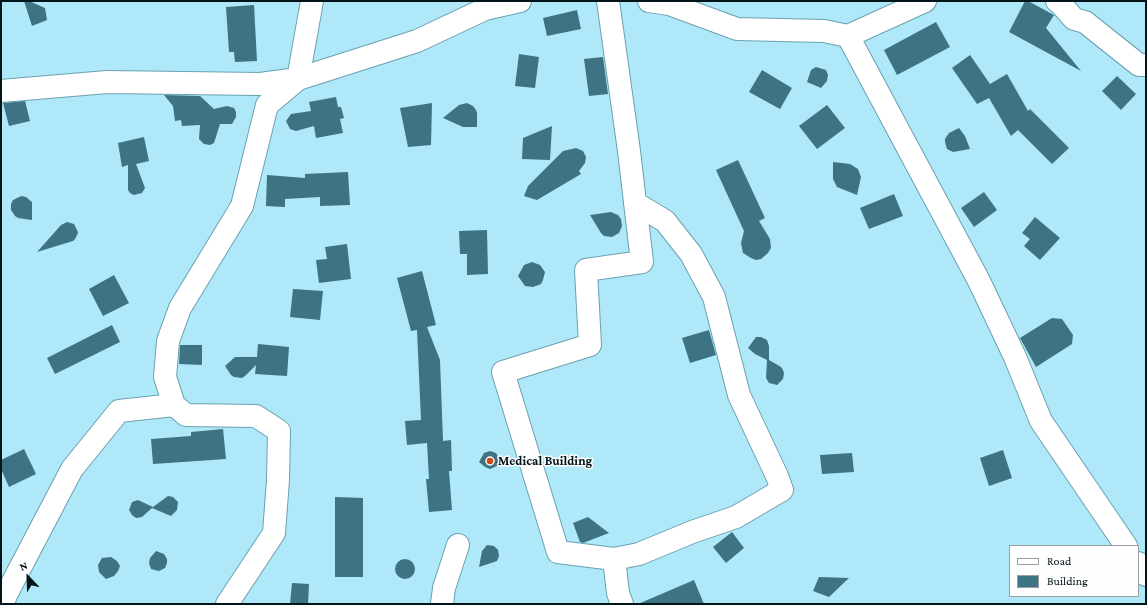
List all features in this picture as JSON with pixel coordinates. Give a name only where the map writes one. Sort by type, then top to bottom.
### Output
[{"type":"street","points":[[227,604],[274,533],[280,431],[256,416],[186,415],[174,405],[165,377],[168,341],[180,308],[242,206],[267,105],[298,79],[312,1]]},
{"type":"street","points":[[1,90],[107,82],[260,84],[298,79],[416,41],[485,9],[520,1]]},
{"type":"street","points":[[608,1],[629,152],[635,203],[642,262],[586,270],[590,344],[503,372],[558,552],[614,559],[639,554],[736,516],[782,490],[777,476],[739,395],[714,297],[691,254],[664,221],[635,203]]},
{"type":"street","points":[[649,1],[669,4],[737,29],[824,31],[848,36],[925,1]]},
{"type":"street","points":[[1059,2],[1074,19],[1085,22],[1144,68]]},
{"type":"street","points":[[848,36],[979,281],[1015,357],[1041,420],[1125,545]]},
{"type":"street","points":[[3,604],[6,595],[72,470],[119,411],[174,405]]},
{"type":"street","points":[[442,604],[444,588],[458,546]]},
{"type":"street","points":[[614,559],[618,593],[622,604]]},
{"type":"street","points":[[1139,564],[1146,575]]},
{"type":"building","points":[[24,1],[29,1],[45,8],[47,20],[32,26]]},
{"type":"building","points":[[1025,1],[1028,1],[1054,15],[1046,28],[1081,71],[1009,32]]},
{"type":"building","points":[[254,5],[257,61],[235,62],[234,52],[229,52],[226,7]]},
{"type":"building","points":[[577,10],[581,29],[547,36],[543,18]]},
{"type":"building","points":[[936,22],[950,47],[897,75],[884,50]]},
{"type":"building","points":[[519,54],[539,57],[535,88],[515,86]]},
{"type":"building","points":[[970,55],[990,84],[1007,74],[1028,111],[1030,109],[1069,148],[1052,164],[1018,130],[1011,136],[989,98],[977,104],[952,68]]},
{"type":"building","points":[[603,57],[608,94],[589,96],[584,59]]},
{"type":"building","points":[[816,67],[826,70],[828,75],[827,81],[821,88],[807,82],[811,70]]},
{"type":"building","points":[[762,70],[792,88],[780,109],[749,92]]},
{"type":"building","points":[[1117,76],[1136,94],[1121,110],[1102,91]]},
{"type":"building","points":[[164,95],[200,96],[214,109],[227,106],[234,108],[236,117],[232,124],[220,124],[214,143],[210,145],[204,144],[199,139],[200,125],[182,126],[181,120],[175,121],[173,106]]},
{"type":"building","points":[[336,97],[338,107],[341,107],[344,118],[340,119],[343,133],[316,138],[314,126],[296,131],[290,129],[286,121],[291,114],[311,111],[309,102]]},
{"type":"building","points":[[25,101],[30,121],[9,126],[3,103]]},
{"type":"building","points":[[432,103],[431,145],[408,147],[400,108]]},
{"type":"building","points":[[467,103],[473,106],[476,110],[477,127],[463,127],[443,118],[459,105]]},
{"type":"building","points":[[827,105],[845,128],[817,149],[799,126]]},
{"type":"building","points":[[552,126],[550,160],[522,159],[523,138]]},
{"type":"building","points":[[959,128],[965,136],[970,149],[953,152],[947,149],[945,139],[949,133]]},
{"type":"building","points":[[144,137],[149,161],[136,164],[145,188],[142,193],[134,195],[128,190],[128,165],[122,167],[118,143]]},
{"type":"building","points":[[576,148],[583,151],[586,157],[585,163],[579,171],[581,174],[537,200],[524,196],[528,186],[563,151]]},
{"type":"building","points":[[738,160],[765,218],[759,221],[770,239],[771,248],[761,259],[756,260],[743,253],[741,243],[744,231],[716,170]]},
{"type":"building","points":[[833,162],[850,164],[858,169],[861,177],[857,195],[837,187],[833,179]]},
{"type":"building","points":[[348,172],[350,205],[320,206],[320,197],[285,199],[285,207],[266,206],[267,175],[305,178],[305,174]]},
{"type":"building","points":[[984,192],[997,210],[974,227],[961,208]]},
{"type":"building","points":[[894,194],[903,216],[869,229],[860,208]]},
{"type":"building","points":[[22,196],[26,197],[32,202],[32,220],[18,218],[11,210],[13,200]]},
{"type":"building","points":[[611,212],[618,215],[621,219],[622,226],[619,233],[612,237],[604,236],[601,233],[590,215]]},
{"type":"building","points":[[1035,217],[1060,238],[1040,260],[1024,246],[1030,239],[1022,233]]},
{"type":"building","points":[[67,222],[74,224],[78,233],[73,241],[37,252],[61,225]]},
{"type":"building","points":[[487,230],[488,274],[467,275],[467,254],[460,254],[459,231]]},
{"type":"building","points":[[347,244],[351,279],[319,283],[316,260],[327,259],[325,247]]},
{"type":"building","points":[[532,262],[540,265],[545,272],[541,284],[533,287],[525,286],[518,276],[524,265]]},
{"type":"building","points":[[422,271],[436,325],[427,327],[440,360],[443,441],[451,440],[452,471],[449,471],[452,510],[429,512],[426,479],[429,479],[427,443],[407,445],[405,421],[421,420],[417,330],[411,331],[397,278]]},
{"type":"building","points":[[114,275],[129,303],[103,316],[89,289]]},
{"type":"building","points":[[293,289],[323,291],[320,320],[290,317]]},
{"type":"building","points":[[1052,318],[1062,319],[1073,335],[1072,344],[1036,367],[1020,338]]},
{"type":"building","points":[[112,325],[120,342],[55,374],[47,358]]},
{"type":"building","points":[[709,330],[716,355],[690,363],[682,338]]},
{"type":"building","points":[[756,337],[761,337],[767,340],[769,346],[769,360],[781,367],[783,370],[783,379],[777,385],[769,383],[766,378],[767,360],[755,354],[748,348]]},
{"type":"building","points":[[258,344],[289,347],[287,376],[255,374],[256,365],[242,378],[231,375],[225,366],[235,357],[257,357]]},
{"type":"building","points":[[180,345],[202,345],[202,365],[179,364]]},
{"type":"building","points":[[223,429],[226,459],[153,464],[151,439],[191,436],[191,432]]},
{"type":"building","points":[[24,449],[36,474],[9,487],[1,469],[1,460]]},
{"type":"building","points":[[1003,450],[1012,478],[989,486],[980,458]]},
{"type":"building","name":"Medical Building","points":[[490,451],[496,453],[499,458],[499,465],[490,469],[479,462],[484,453]]},
{"type":"building","points":[[852,453],[854,472],[822,474],[820,455]]},
{"type":"building","points":[[168,496],[173,497],[178,502],[177,510],[171,516],[152,508],[142,517],[136,518],[129,510],[132,502],[138,500],[153,507]]},
{"type":"building","points":[[335,497],[363,498],[363,577],[335,577]]},
{"type":"building","points":[[588,517],[609,533],[583,543],[580,542],[573,523]]},
{"type":"building","points":[[732,532],[744,548],[726,563],[713,547]]},
{"type":"building","points":[[487,545],[494,546],[498,550],[499,556],[497,561],[479,567],[482,551]]},
{"type":"building","points":[[156,551],[164,554],[167,559],[165,568],[159,571],[151,569],[149,563],[150,558]]},
{"type":"building","points":[[111,557],[117,561],[120,566],[114,576],[106,579],[99,572],[98,565],[102,558]]},
{"type":"building","points":[[405,559],[412,562],[415,569],[412,576],[405,579],[398,576],[395,569],[398,562]]},
{"type":"building","points":[[819,577],[849,578],[829,597],[813,591]]},
{"type":"building","points":[[694,580],[704,604],[638,604]]},
{"type":"building","points":[[292,583],[309,584],[308,604],[290,604]]},
{"type":"place","name":"Medical Building","points":[[490,461]]}]
